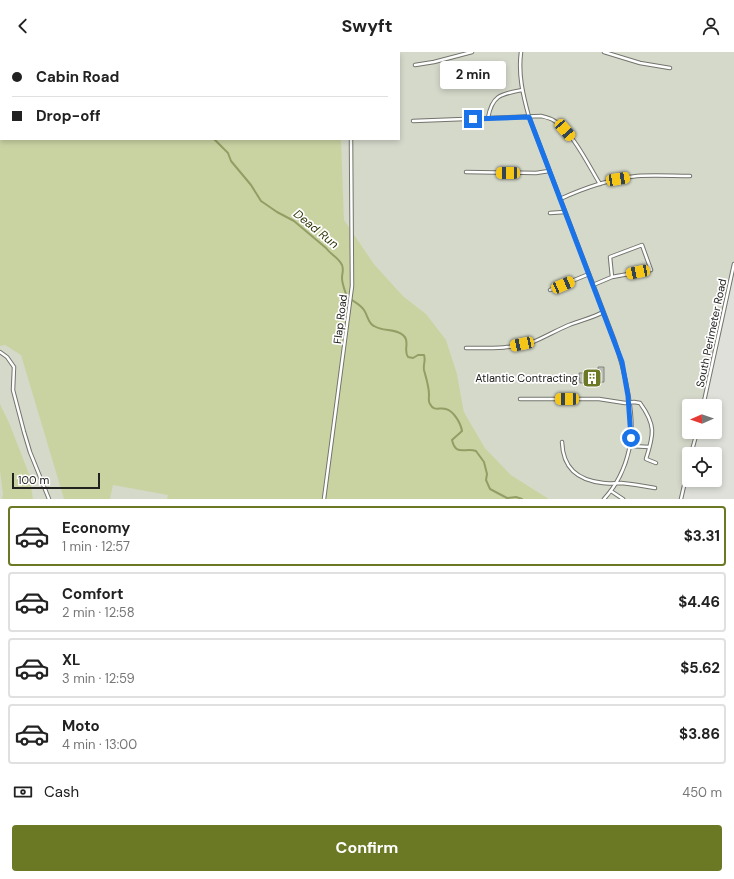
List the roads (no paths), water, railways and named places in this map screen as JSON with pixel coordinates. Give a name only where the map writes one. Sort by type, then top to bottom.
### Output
[{"type":"lane","points":[[415,65],[472,52]]},
{"type":"lane","points":[[521,52],[520,69],[522,90],[529,117],[622,362],[631,422],[630,446],[625,463],[611,491],[604,499]]},
{"type":"lane","points":[[604,52],[640,63],[670,68]]},
{"type":"lane","points":[[488,118],[489,110],[497,97],[503,94],[522,90]]},
{"type":"lane","points":[[413,121],[541,116],[553,119],[560,124],[571,137],[600,184]]},
{"type":"lane","name":"Flap Road","points":[[324,499],[351,295],[351,140]]},
{"type":"lane","points":[[466,172],[536,173],[550,171]]},
{"type":"lane","points":[[560,199],[600,184],[637,176],[690,176]]},
{"type":"lane","points":[[550,213],[565,212]]},
{"type":"lane","points":[[593,285],[612,277],[651,270],[642,245],[610,258],[612,277]]},
{"type":"lane","name":"South Perimeter Road","points":[[705,399],[734,264]]},
{"type":"lane","points":[[550,290],[589,274]]},
{"type":"lane","points":[[466,348],[507,347],[522,344],[542,338],[603,312]]},
{"type":"lane","points":[[0,352],[7,357],[14,367],[13,390],[24,432],[30,452],[49,499]]},
{"type":"lane","points":[[520,399],[604,399],[629,403],[640,403],[651,422],[652,433],[646,459],[656,463]]},
{"type":"lane","points":[[562,442],[566,460],[572,472],[576,475],[601,483],[615,483],[655,488]]},
{"type":"lane","points":[[630,446],[649,447]]},
{"type":"lane","points":[[681,499],[684,487]]},
{"type":"lane","points":[[611,491],[623,499]]},
{"type":"waterway","name":"Dead Run","points":[[215,140],[228,153],[231,161],[251,185],[261,201],[294,221],[339,260],[343,267],[342,280],[347,297],[362,308],[372,325],[378,328],[398,332],[404,336],[406,338],[406,352],[408,357],[413,358],[418,355],[424,355],[424,370],[428,388],[429,403],[433,408],[449,410],[459,421],[462,431],[452,440],[456,448],[458,450],[476,451],[484,462],[487,474],[486,480],[490,489],[507,498],[516,497],[522,499]]},
{"type":"place","name":"Atlantic Contracting","points":[[592,378]]}]
